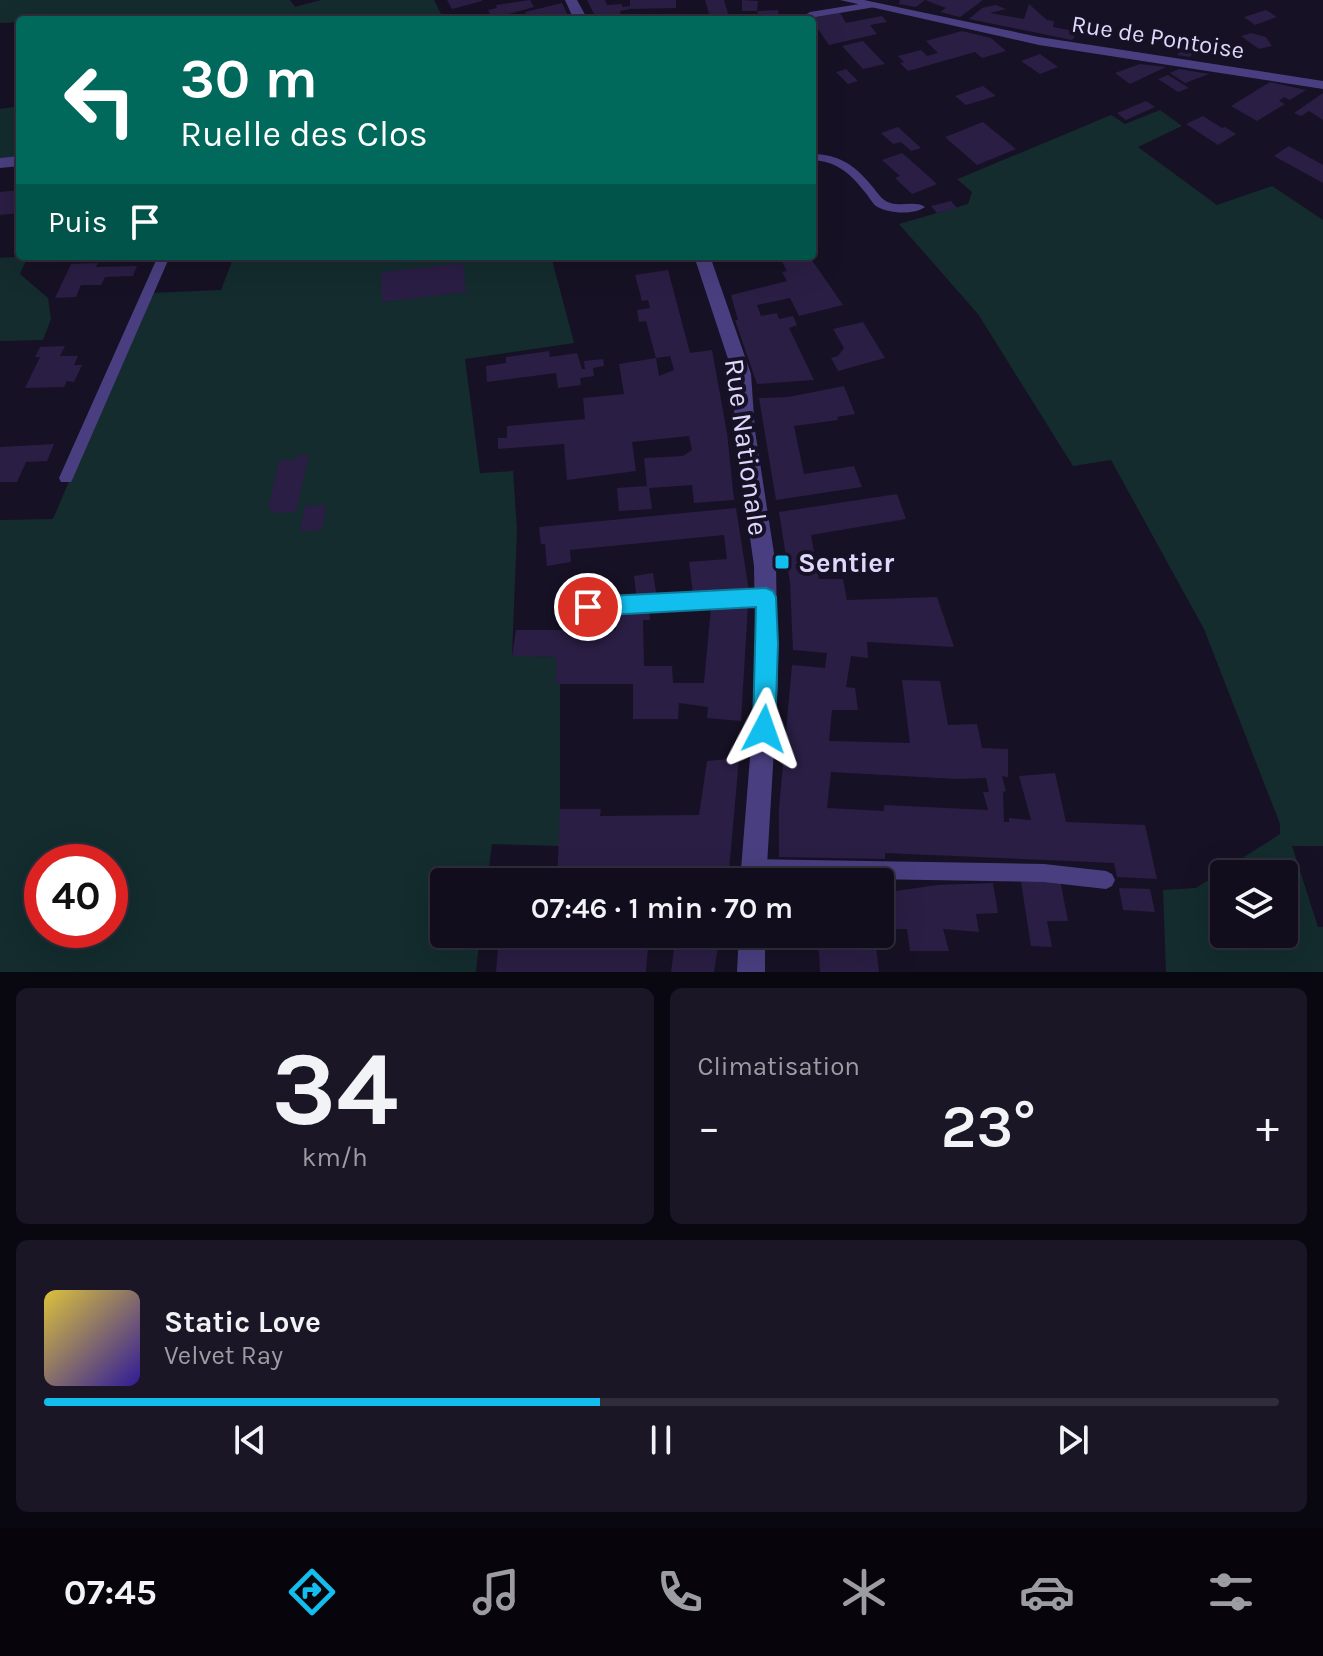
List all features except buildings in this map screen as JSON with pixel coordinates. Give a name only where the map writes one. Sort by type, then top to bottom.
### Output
[{"type":"street","name":"Rue de Pontoise","points":[[846,0],[1039,41],[1323,85]]},
{"type":"street","name":"Rue Nationale","points":[[703,260],[742,374],[745,431],[765,566],[767,683],[754,868]]},
{"type":"street","points":[[751,972],[752,948]]},
{"type":"lane","points":[[810,15],[872,5]]},
{"type":"lane","points":[[816,157],[830,157],[844,163],[888,208],[919,207]]},
{"type":"lane","points":[[66,478],[162,260]]},
{"type":"lane","points":[[588,607],[766,597]]},
{"type":"lane","points":[[894,874],[1044,873],[1106,880]]},
{"type":"green space","points":[[0,0],[290,0],[295,7],[321,0],[434,0],[442,16],[16,16],[16,22],[0,23]]},
{"type":"green space","points":[[16,107],[16,157],[0,159],[0,109]]},
{"type":"green space","points":[[1160,110],[1182,126],[1138,147],[1217,205],[1272,186],[1323,220],[1323,846],[1292,846],[1296,860],[1240,860],[1280,834],[1280,824],[1204,629],[1111,460],[1073,466],[978,314],[899,224],[968,204],[972,192],[957,179],[1111,115],[1125,124]]},
{"type":"green space","points":[[0,258],[26,260],[20,274],[48,298],[51,319],[43,340],[0,341]]},
{"type":"green space","points":[[232,260],[552,260],[574,343],[465,359],[480,473],[513,471],[517,530],[512,655],[556,657],[557,684],[560,684],[560,846],[492,844],[489,868],[430,868],[430,948],[479,948],[476,972],[0,972],[0,520],[53,519],[150,293],[221,290]]},
{"type":"green space","points":[[1298,865],[1318,927],[1323,927],[1323,972],[1166,972],[1163,890],[1196,888],[1210,879],[1210,948],[1298,948]]},
{"type":"place","name":"Sentier","points":[[782,562]]},
{"type":"route","points":[[588,607],[766,597],[768,644],[764,729]]}]
